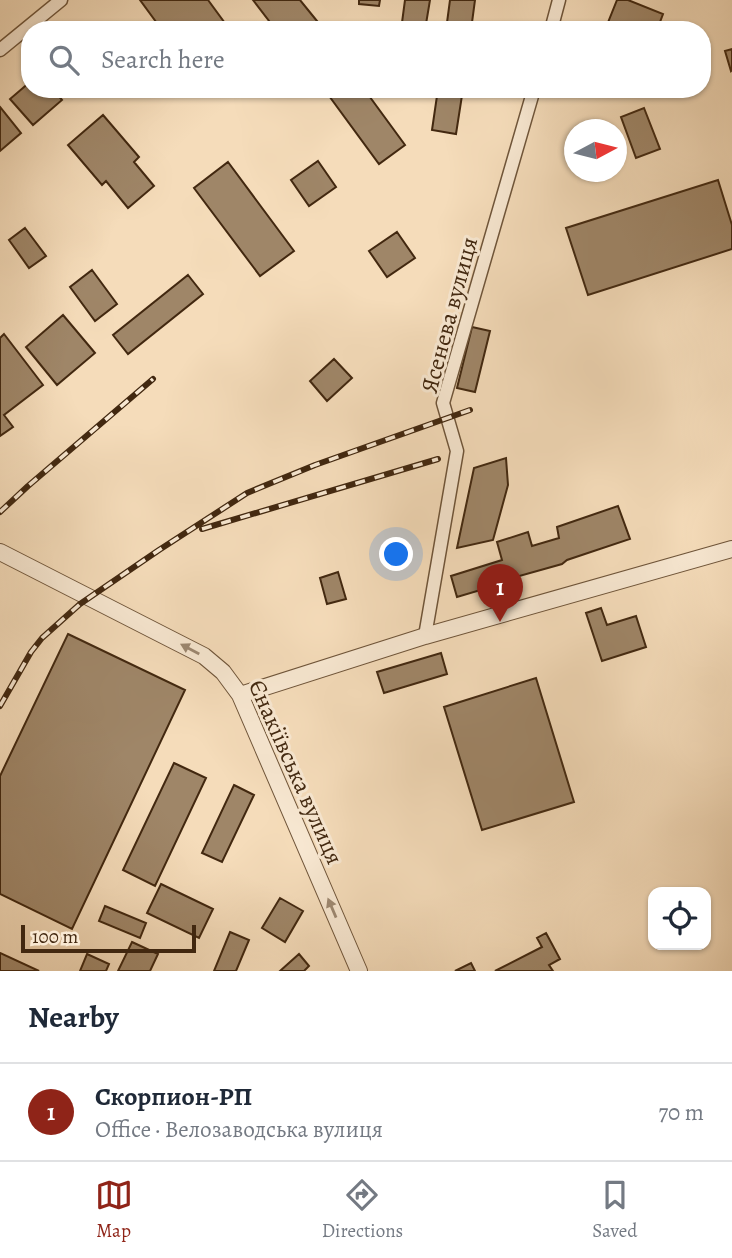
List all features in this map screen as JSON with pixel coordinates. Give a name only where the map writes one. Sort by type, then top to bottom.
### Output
[{"type":"street","points":[[35,21],[61,0]]},
{"type":"street","points":[[553,21],[559,0]]},
{"type":"street","points":[[0,50],[21,33]]},
{"type":"street","name":"Ясенева вулиця","points":[[425,636],[457,451],[443,403],[531,98]]},
{"type":"street","points":[[240,695],[425,636],[732,549]]},
{"type":"street","name":"Єнакіївська вулиця","points":[[0,552],[204,656],[223,672],[240,695],[359,971]]},
{"type":"building","points":[[140,0],[208,0],[223,21],[155,21]]},
{"type":"building","points":[[253,0],[300,0],[317,21],[269,21]]},
{"type":"building","points":[[359,0],[380,0],[379,6],[359,4]]},
{"type":"building","points":[[405,0],[430,0],[426,21],[402,21]]},
{"type":"building","points":[[450,0],[475,0],[472,21],[447,21]]},
{"type":"building","points":[[617,0],[628,0],[663,14],[660,21],[609,21]]},
{"type":"building","points":[[732,49],[732,70],[731,71],[725,51]]},
{"type":"building","points":[[21,90],[21,98],[62,100],[33,125],[10,99]]},
{"type":"building","points":[[331,98],[371,98],[405,145],[379,164]]},
{"type":"building","points":[[437,98],[462,98],[456,134],[432,130]]},
{"type":"building","points":[[0,107],[21,133],[0,151]]},
{"type":"building","points":[[644,108],[660,149],[636,158],[627,133],[627,119],[621,117]]},
{"type":"building","points":[[103,115],[139,157],[134,162],[154,186],[128,208],[106,181],[102,185],[68,145]]},
{"type":"building","points":[[318,161],[336,187],[309,206],[291,180]]},
{"type":"building","points":[[228,162],[294,251],[260,276],[194,188]]},
{"type":"building","points":[[718,180],[732,225],[732,249],[588,295],[566,228]]},
{"type":"building","points":[[25,228],[46,256],[29,268],[9,240]]},
{"type":"building","points":[[397,232],[415,258],[387,277],[369,251]]},
{"type":"building","points":[[92,270],[117,304],[95,321],[70,287]]},
{"type":"building","points":[[188,275],[203,294],[128,354],[113,335]]},
{"type":"building","points":[[63,315],[95,353],[57,385],[26,347]]},
{"type":"building","points":[[472,327],[490,331],[475,392],[457,388]]},
{"type":"building","points":[[4,334],[43,385],[4,415],[13,427],[0,436],[0,338]]},
{"type":"building","points":[[334,359],[352,378],[327,401],[310,381]]},
{"type":"building","points":[[506,458],[508,485],[493,540],[457,548],[474,468]]},
{"type":"building","points":[[618,506],[630,539],[457,597],[451,576],[502,560],[497,542],[528,532],[532,546],[559,538],[557,527]]},
{"type":"building","points":[[338,572],[346,599],[327,604],[320,578]]},
{"type":"building","points":[[601,608],[607,625],[636,616],[646,647],[602,661],[586,613]]},
{"type":"building","points":[[68,634],[185,690],[72,929],[0,894],[0,776]]},
{"type":"building","points":[[441,653],[447,674],[384,693],[377,672]]},
{"type":"building","points":[[536,678],[574,802],[482,830],[444,707]]},
{"type":"building","points":[[174,763],[206,778],[155,886],[123,870]]},
{"type":"building","points":[[234,785],[254,795],[222,862],[202,853]]},
{"type":"building","points":[[161,884],[213,909],[199,938],[147,913]]},
{"type":"building","points":[[280,898],[303,911],[285,942],[262,928]]},
{"type":"building","points":[[105,906],[146,923],[140,938],[99,921]]},
{"type":"building","points":[[230,932],[249,940],[236,971],[214,971]]},
{"type":"building","points":[[546,933],[560,959],[549,965],[553,971],[495,971],[542,947],[537,938]]},
{"type":"building","points":[[132,942],[158,954],[150,971],[118,971]]},
{"type":"building","points":[[0,953],[39,971],[0,971]]},
{"type":"building","points":[[87,954],[109,964],[106,971],[80,971]]},
{"type":"building","points":[[299,954],[309,966],[304,971],[280,971]]},
{"type":"building","points":[[471,963],[475,971],[455,971]]},
{"type":"railway","points":[[0,512],[153,379]]},
{"type":"railway","points":[[0,706],[31,652],[42,638],[80,604],[247,493],[315,465],[470,410]]},
{"type":"railway","points":[[202,529],[438,459]]},
{"type":"place","name":"Скорпион-РП","points":[[500,622]]}]
